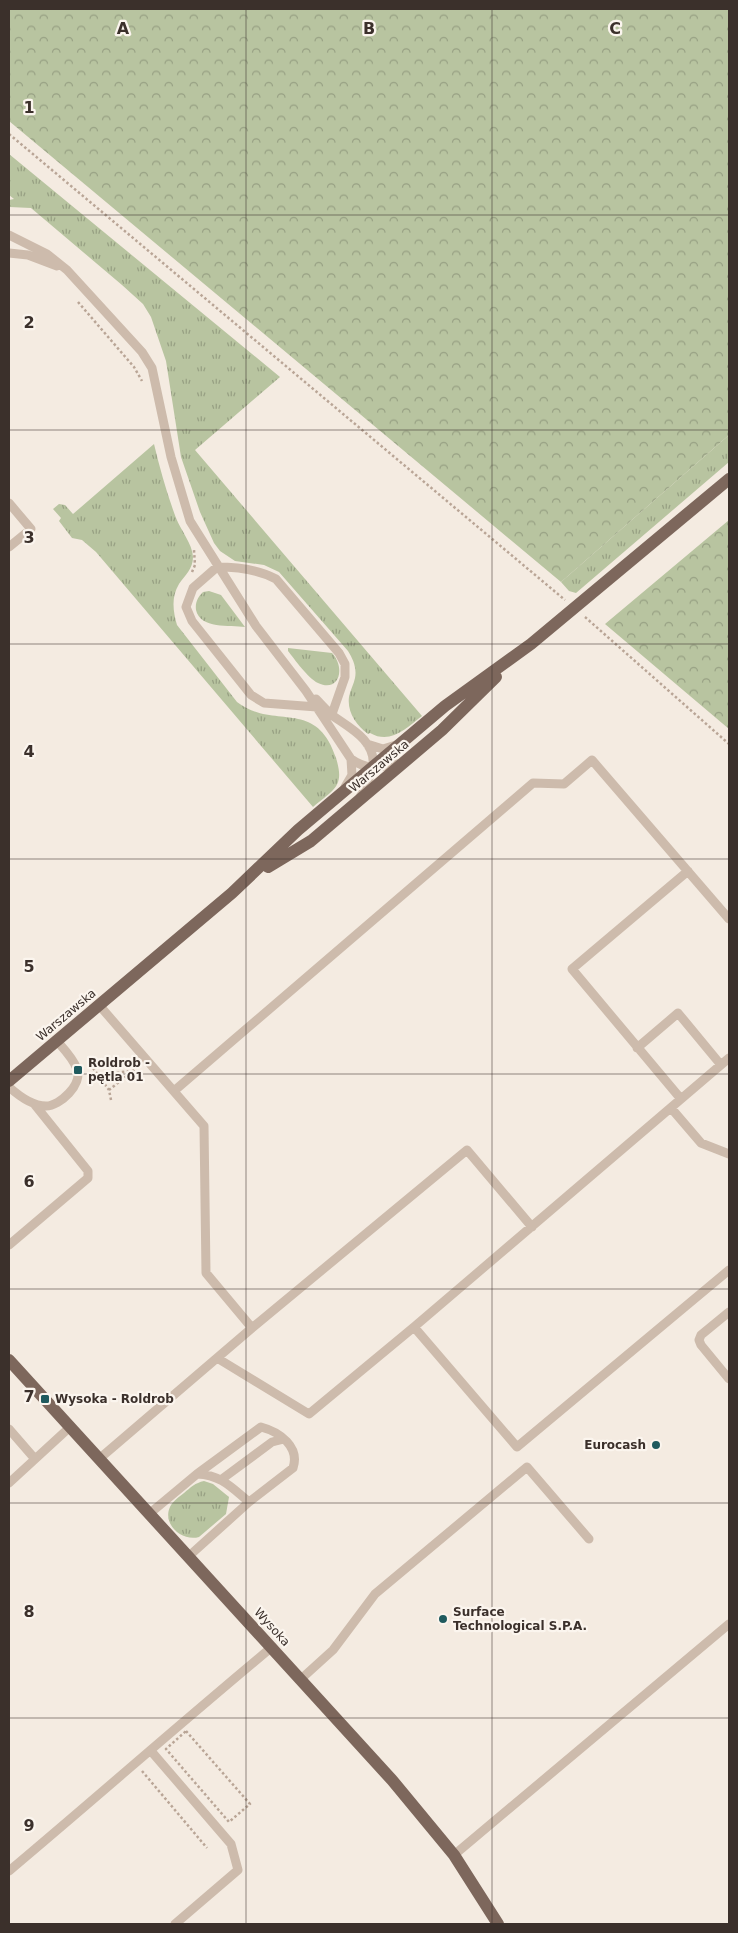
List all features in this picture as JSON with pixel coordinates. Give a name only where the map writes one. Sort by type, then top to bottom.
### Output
[{"type":"main road","name":"Warszawska","points":[[9,1081],[232,892],[298,830],[445,706],[531,644],[729,479]]},
{"type":"main road","name":"Warszawska","points":[[232,892],[278,860],[311,841],[442,730],[531,644]]},
{"type":"main road","name":"Wysoka","points":[[9,1360],[392,1780],[454,1856],[498,1924]]},
{"type":"lane","points":[[9,235],[47,254],[67,270],[142,352],[152,368],[171,457],[190,521],[256,626],[306,691],[351,759],[361,766],[373,767],[404,763]]},
{"type":"lane","points":[[9,253],[28,255],[67,270]]},
{"type":"lane","points":[[9,503],[31,529],[9,547]]},
{"type":"lane","points":[[317,707],[264,703],[251,696],[192,621],[186,607],[194,588],[217,566],[265,572],[276,579],[339,653],[345,664],[345,677],[332,714]]},
{"type":"lane","points":[[306,691],[332,714],[358,733],[373,755],[373,767],[358,801]]},
{"type":"lane","points":[[367,744],[383,749],[401,744]]},
{"type":"lane","points":[[339,796],[352,775],[351,759]]},
{"type":"lane","points":[[174,1091],[533,783],[564,784],[592,760],[729,919]]},
{"type":"lane","points":[[681,1099],[572,969],[688,871]]},
{"type":"lane","points":[[99,1005],[204,1126],[206,1273],[252,1328]]},
{"type":"lane","points":[[637,1048],[678,1013],[721,1065]]},
{"type":"lane","points":[[9,1088],[19,1096],[35,1104],[47,1106],[55,1104],[75,1087],[78,1079],[78,1070],[73,1060],[57,1040]]},
{"type":"lane","points":[[217,1358],[309,1414],[532,1227],[729,1058]]},
{"type":"lane","points":[[9,1245],[88,1178],[88,1170],[35,1104]]},
{"type":"lane","points":[[671,1108],[701,1143],[729,1154]]},
{"type":"lane","points":[[99,1459],[252,1328],[467,1150],[532,1227]]},
{"type":"lane","points":[[414,1327],[516,1447],[729,1270]]},
{"type":"lane","points":[[729,1312],[701,1335],[699,1340],[729,1379]]},
{"type":"lane","points":[[9,1483],[70,1427]]},
{"type":"lane","points":[[150,1514],[197,1474],[262,1427],[272,1430],[284,1439],[294,1452],[296,1461],[293,1468],[249,1502],[188,1556]]},
{"type":"lane","points":[[9,1429],[35,1459]]},
{"type":"lane","points":[[222,1480],[272,1442],[284,1439]]},
{"type":"lane","points":[[301,1679],[334,1650],[375,1594],[527,1467],[589,1539]]},
{"type":"lane","points":[[197,1474],[210,1475],[222,1480],[249,1502]]},
{"type":"lane","points":[[454,1856],[729,1624]]},
{"type":"lane","points":[[9,1871],[151,1751],[216,1692],[272,1647]]},
{"type":"lane","points":[[151,1751],[231,1844],[238,1870],[175,1924]]},
{"type":"path","points":[[9,134],[575,608],[729,744]]},
{"type":"path","points":[[73,296],[134,367],[144,387]]},
{"type":"path","points":[[192,573],[195,555],[193,546]]},
{"type":"path","points":[[109,1090],[146,1060]]},
{"type":"path","points":[[93,1068],[109,1090],[112,1100]]},
{"type":"path","points":[[97,1075],[132,1071]]},
{"type":"path","points":[[186,1731],[250,1804],[229,1822],[166,1749],[186,1731]]},
{"type":"path","points":[[135,1777],[142,1771],[207,1848]]},
{"type":"green space","points":[[9,9],[729,9],[729,435],[561,582],[9,121]]},
{"type":"green space","points":[[9,154],[280,377],[195,450],[422,716],[404,730],[398,734],[385,737],[368,734],[353,718],[349,708],[349,697],[354,680],[355,667],[348,651],[279,572],[264,565],[235,561],[220,551],[214,543],[200,512],[181,457],[166,361],[151,317],[143,304],[31,208],[9,207],[9,200],[14,199],[9,195]]},
{"type":"green space","points":[[729,435],[729,462],[576,593],[569,591],[561,582]]},
{"type":"green space","points":[[154,444],[173,509],[191,547],[193,557],[190,568],[176,589],[174,609],[177,625],[237,702],[251,710],[306,721],[317,728],[328,739],[336,758],[339,775],[338,782],[332,791],[313,807],[96,552],[82,540],[72,538],[59,521],[61,518],[53,509],[59,504],[65,505],[73,514]]},
{"type":"green space","points":[[729,520],[729,729],[605,624]]},
{"type":"green space","points":[[209,591],[221,595],[245,627],[216,625],[203,620],[199,616],[196,610],[197,600],[203,592]]},
{"type":"green space","points":[[288,648],[332,653],[339,665],[338,677],[335,682],[331,685],[325,685],[314,681],[298,664],[288,651]]},
{"type":"green space","points":[[204,1481],[213,1484],[229,1497],[226,1514],[199,1537],[186,1537],[171,1525],[168,1513],[176,1499],[191,1487]]},
{"type":"place","name":"Roldrob - pętla 01","points":[[78,1070]]},
{"type":"place","name":"Wysoka - Roldrob","points":[[45,1399]]},
{"type":"place","name":"Eurocash","points":[[656,1445]]},
{"type":"place","name":"Surface Technological S.P.A.","points":[[443,1619]]}]
